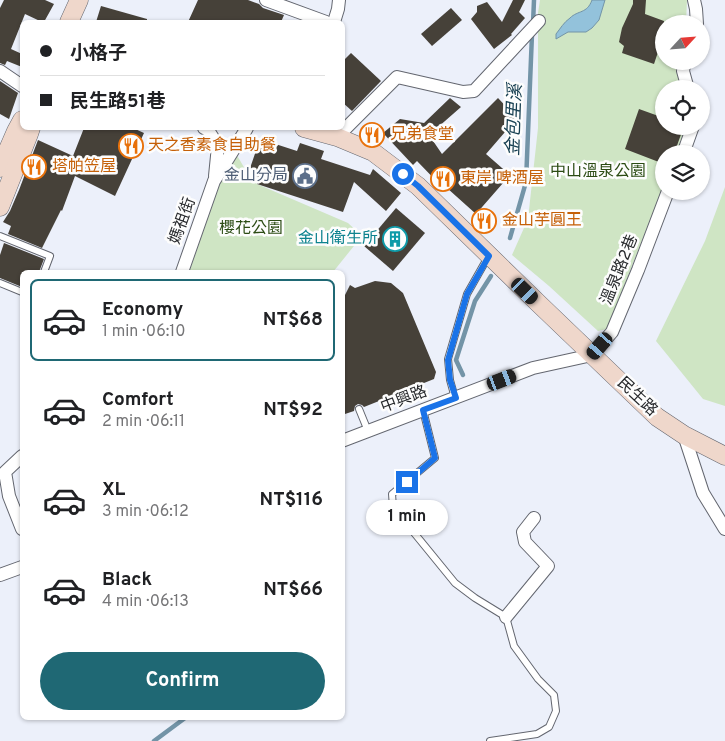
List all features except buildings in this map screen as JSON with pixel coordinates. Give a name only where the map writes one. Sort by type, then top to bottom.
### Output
[{"type":"street","points":[[70,20],[79,0]]},
{"type":"street","points":[[266,0],[321,20]]},
{"type":"street","points":[[335,20],[339,0]]},
{"type":"street","points":[[694,0],[696,15]]},
{"type":"street","points":[[345,129],[396,77],[463,92],[474,91],[539,21]]},
{"type":"street","points":[[0,71],[20,85]]},
{"type":"street","points":[[0,168],[20,124]]},
{"type":"street","points":[[0,207],[30,130]]},
{"type":"street","name":"媽祖街","points":[[208,130],[218,146],[214,181]]},
{"type":"street","name":"媽祖街","points":[[183,270],[214,181],[246,130]]},
{"type":"street","name":"民生路","points":[[312,130],[337,137],[373,152],[418,186],[657,417],[684,435],[725,456]]},
{"type":"street","points":[[337,137],[344,130]]},
{"type":"street","name":"溫泉路2巷","points":[[592,355],[612,332],[665,200]]},
{"type":"street","name":"中興路","points":[[345,440],[533,368],[592,355]]},
{"type":"street","points":[[684,435],[703,493],[725,529]]},
{"type":"street","points":[[20,458],[5,472],[10,496],[20,524]]},
{"type":"street","points":[[506,617],[548,566],[525,542],[523,532],[534,518]]},
{"type":"street","points":[[2,575],[20,568]]},
{"type":"lane","points":[[0,236],[50,256],[45,270]]},
{"type":"lane","points":[[456,398],[450,380],[448,360],[467,294],[489,256]]},
{"type":"lane","points":[[0,283],[20,291]]},
{"type":"lane","points":[[359,409],[368,431]]},
{"type":"lane","points":[[423,410],[435,458],[392,494],[393,507],[455,583],[506,617],[514,646],[538,679],[554,695],[556,711],[549,726],[536,734],[490,741]]},
{"type":"green space","name":"中山溫泉公園","points":[[540,0],[687,0],[686,15],[655,15],[655,70],[680,70],[680,80],[655,80],[655,135],[683,135],[679,145],[655,145],[655,200],[658,200],[607,329],[598,331],[512,255],[528,219],[538,128],[538,13]]},
{"type":"green space","name":"櫻花公園","points":[[235,152],[248,174],[257,184],[348,223],[362,236],[335,270],[190,270],[225,169]]},
{"type":"green space","points":[[725,187],[725,406],[703,399],[656,341],[705,241]]},
{"type":"water","points":[[592,0],[605,0],[599,20],[592,28],[586,32],[568,32],[556,39],[556,34],[566,21],[588,8]]},
{"type":"waterway","name":"金包里溪","points":[[533,24],[534,0]]},
{"type":"waterway","name":"金包里溪","points":[[510,238],[526,182],[532,34]]},
{"type":"waterway","name":"金包里溪","points":[[463,375],[456,360],[475,301],[491,276]]},
{"type":"waterway","name":"金包里溪","points":[[154,741],[182,720]]},
{"type":"place","name":"兄弟食堂","points":[[372,135]]},
{"type":"place","name":"天之香素食自助餐","points":[[131,146]]},
{"type":"place","name":"塔帕笠屋","points":[[34,167]]},
{"type":"place","name":"金山分局","points":[[305,176]]},
{"type":"place","name":"東岸 啤酒屋","points":[[443,179]]},
{"type":"place","name":"金山芋圓王","points":[[484,221]]},
{"type":"place","name":"金山衛生所","points":[[395,239]]},
{"type":"route","points":[[403,174],[418,186],[489,256],[467,294],[448,360],[450,380],[456,398],[423,410],[435,458],[407,482]]}]
